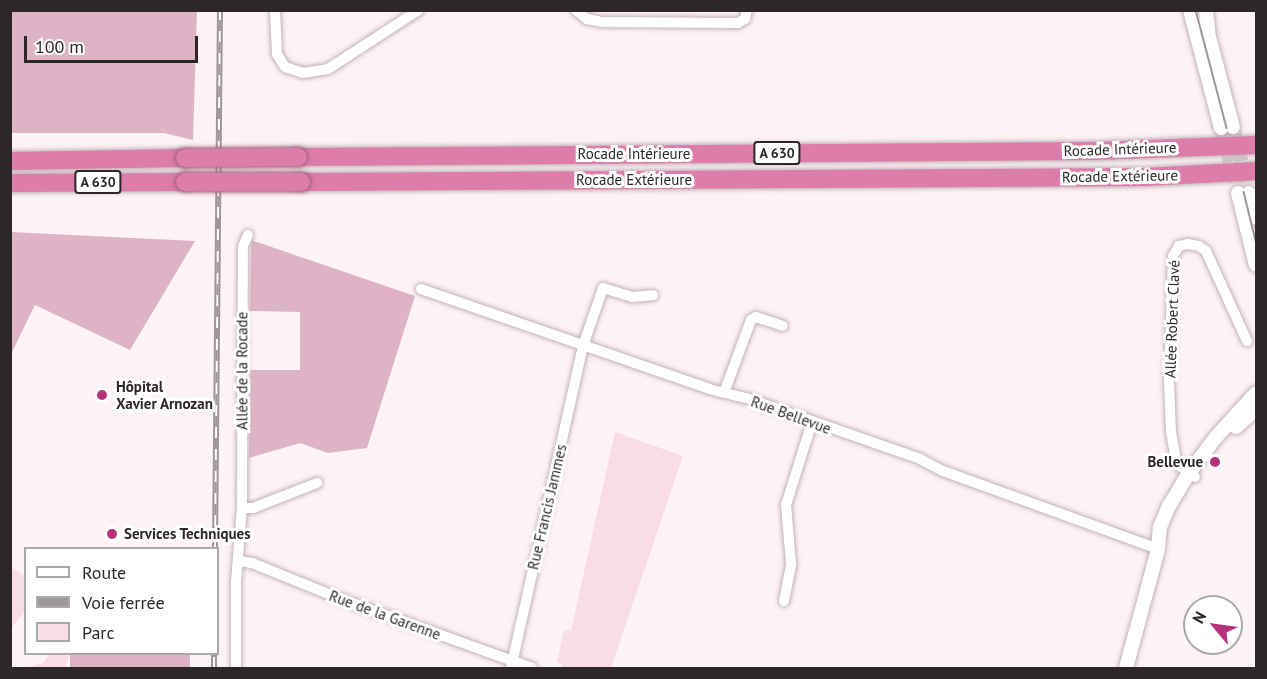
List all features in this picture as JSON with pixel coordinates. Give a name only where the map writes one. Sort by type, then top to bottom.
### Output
[{"type":"highway","name":"Rocade Intérieure","points":[[10,160],[1095,151],[1257,145]]},
{"type":"highway","name":"Rocade Extérieure","points":[[10,183],[1145,177],[1257,171]]},
{"type":"street","points":[[275,10],[275,47],[280,62],[294,72],[319,72],[419,10]]},
{"type":"street","points":[[576,10],[587,19],[602,22],[738,23],[745,19],[747,10]]},
{"type":"street","points":[[1190,10],[1227,128],[1206,10]]},
{"type":"street","points":[[1257,218],[1244,193],[1257,265]]},
{"type":"street","name":"Allée de la Rocade","points":[[236,669],[236,582],[242,508],[243,246],[248,235]]},
{"type":"street","name":"Allée Robert Clavé","points":[[1192,475],[1181,467],[1173,452],[1170,402],[1173,256],[1179,246],[1188,244],[1199,246],[1206,251],[1247,341]]},
{"type":"street","name":"Rue Francis Jammes","points":[[512,665],[583,346],[603,288],[632,297],[653,295]]},
{"type":"street","name":"Rue Bellevue","points":[[421,289],[920,459],[943,471],[1158,549]]},
{"type":"street","points":[[724,393],[751,320],[756,318],[783,326]]},
{"type":"street","points":[[1126,669],[1158,549],[1160,527],[1192,475],[1233,417],[1257,393]]},
{"type":"street","points":[[1192,475],[1228,434],[1257,409]]},
{"type":"street","points":[[784,601],[791,564],[786,505],[812,422]]},
{"type":"street","points":[[242,508],[253,508],[317,483]]},
{"type":"street","name":"Rue de la Garenne","points":[[239,561],[252,563],[512,665],[532,669]]},
{"type":"green space","points":[[615,432],[683,456],[611,668],[561,668],[562,664],[557,662],[564,630],[571,631]]},
{"type":"green space","points":[[10,566],[24,576],[24,612],[11,629]]},
{"type":"green space","points":[[49,655],[70,655],[65,668],[23,668],[43,663]]},
{"type":"shaded area","points":[[10,11],[197,11],[193,140],[164,133],[11,133]]},
{"type":"shaded area","points":[[11,232],[195,241],[130,350],[35,305],[11,354]]},
{"type":"shaded area","points":[[251,240],[415,296],[367,448],[328,453],[300,443],[249,458],[250,370],[300,370],[300,312],[250,311]]},
{"type":"shaded area","points":[[70,655],[190,655],[190,668],[70,668]]},
{"type":"tunnel","points":[[1233,127],[1249,193]]},
{"type":"tunnel","points":[[1221,128],[1238,193]]},
{"type":"tram line","points":[[1196,10],[1227,128]]},
{"type":"tram line","points":[[1244,192],[1256,241]]},
{"type":"railway","points":[[215,547],[220,10]]},
{"type":"railway","points":[[214,655],[214,668]]},
{"type":"place","name":"Hôpital Xavier Arnozan","points":[[102,395]]},
{"type":"place","name":"Bellevue","points":[[1215,462]]},
{"type":"place","name":"Services Techniques","points":[[112,534]]}]
